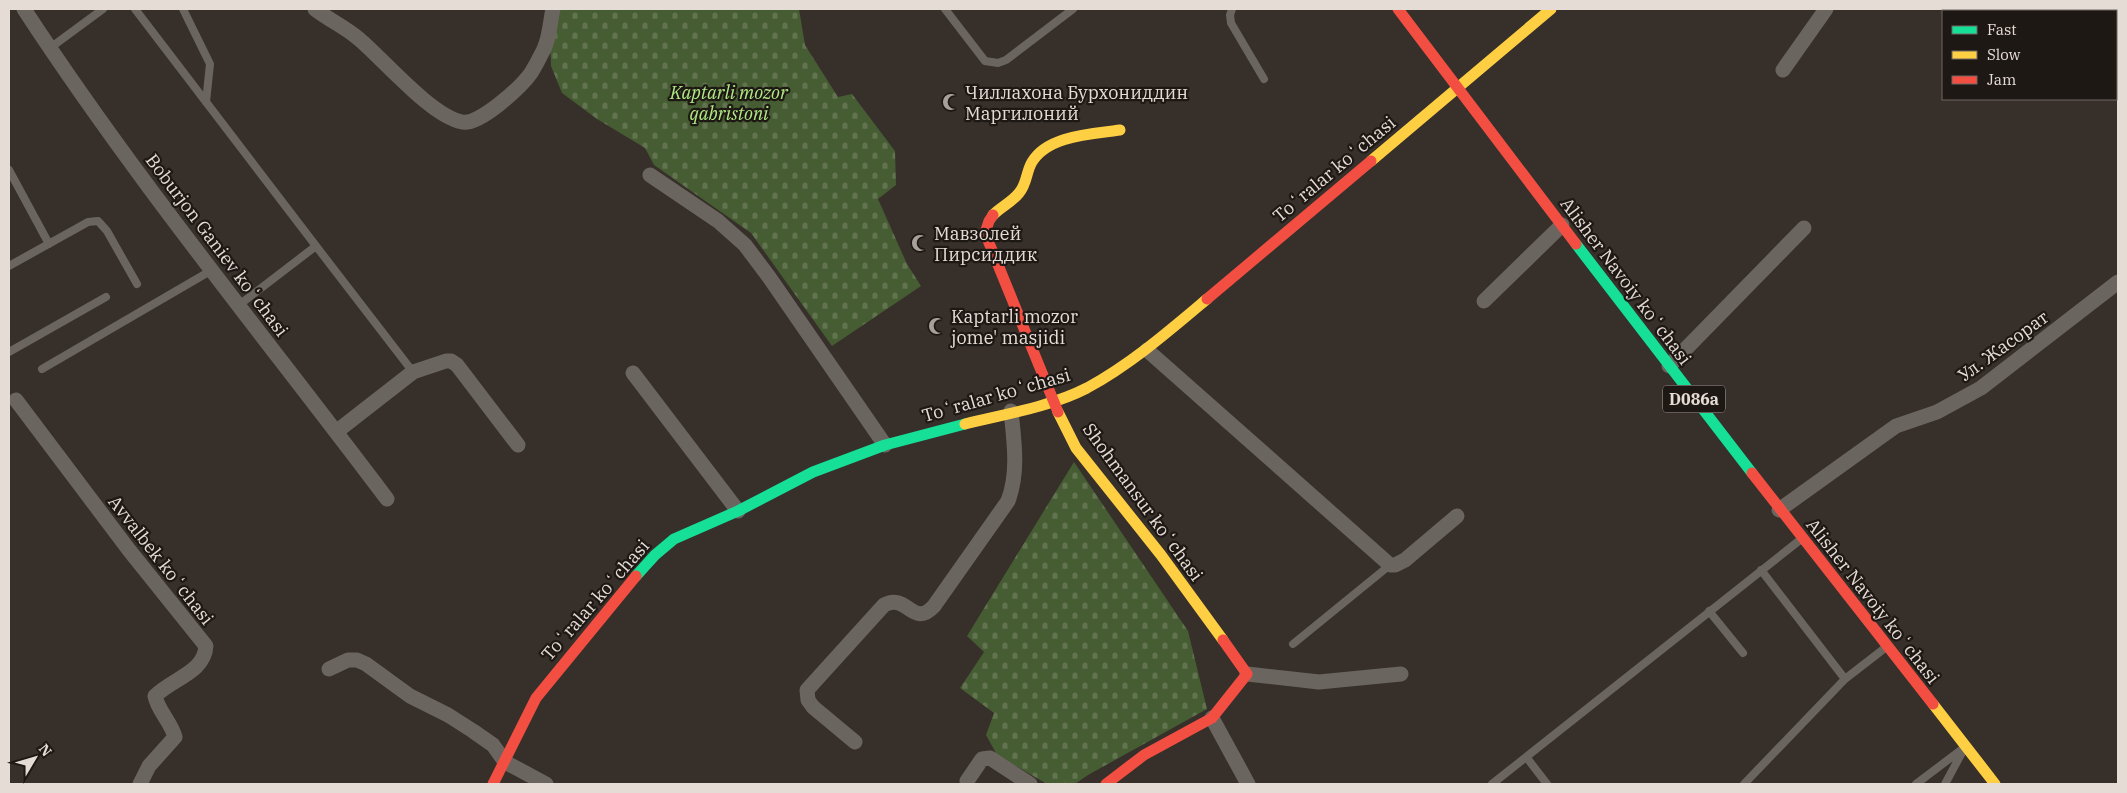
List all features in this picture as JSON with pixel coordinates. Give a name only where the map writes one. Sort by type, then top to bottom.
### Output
[{"type":"street","name":"Boburjon Ganiev koʻchasi","points":[[24,9],[170,216],[387,500]]},
{"type":"street","points":[[315,9],[344,27],[411,89],[433,106],[459,122],[471,122],[486,113],[520,86],[531,72],[544,48],[549,35],[553,9]]},
{"type":"street","name":"Alisher Navoiy koʻchasi","points":[[1398,9],[1802,539],[1995,784]]},
{"type":"street","name":"Toʻralar koʻchasi","points":[[493,784],[536,698],[623,590],[654,555],[674,539],[738,511],[813,472],[885,445],[1011,410],[1053,401],[1086,388],[1113,373],[1147,350],[1551,9]]},
{"type":"street","points":[[1783,70],[1826,9]]},
{"type":"street","name":"Shohmansur koʻchasi","points":[[1120,130],[1059,141],[1042,150],[1031,162],[1026,183],[1022,190],[990,217],[985,229],[986,241],[1053,401],[1076,448],[1161,555],[1247,674]]},
{"type":"street","points":[[650,175],[718,221],[745,245],[885,445]]},
{"type":"street","points":[[1484,301],[1562,225]]},
{"type":"street","points":[[1669,366],[1804,228]]},
{"type":"street","name":"Ул. Жасорат","points":[[1780,510],[1896,426],[1937,412],[1981,388],[2118,282]]},
{"type":"street","points":[[1147,350],[1390,565],[1395,565],[1405,560],[1457,516]]},
{"type":"street","points":[[336,432],[413,372],[451,361],[457,365],[518,445]]},
{"type":"street","points":[[633,373],[738,511]]},
{"type":"street","name":"Avvalbek koʻchasi","points":[[16,400],[129,550],[206,646],[205,657],[197,667],[155,696],[156,704],[172,728],[175,737],[149,766],[140,784]]},
{"type":"street","points":[[855,742],[813,707],[808,700],[807,690],[884,605],[890,602],[899,602],[918,615],[925,614],[934,606],[1008,502],[1014,486],[1015,460],[1011,410]]},
{"type":"street","points":[[329,669],[348,660],[357,660],[366,664],[410,696],[448,715],[493,745],[505,762],[546,784]]},
{"type":"street","points":[[1106,784],[1144,755],[1212,718],[1247,674],[1319,682],[1401,674]]},
{"type":"street","points":[[1212,718],[1248,784]]},
{"type":"street","points":[[967,781],[982,759],[990,758],[1030,784]]},
{"type":"lane","points":[[50,48],[102,9]]},
{"type":"lane","points":[[135,9],[413,372]]},
{"type":"lane","points":[[183,9],[210,64],[206,102]]},
{"type":"lane","points":[[945,9],[985,61],[993,64],[1006,60],[1073,9]]},
{"type":"lane","points":[[1232,9],[1230,15],[1231,23],[1264,78]]},
{"type":"lane","points":[[9,170],[49,244]]},
{"type":"lane","points":[[9,266],[88,222],[98,221],[107,231],[137,284]]},
{"type":"lane","points":[[239,305],[316,246]]},
{"type":"lane","points":[[42,368],[212,270]]},
{"type":"lane","points":[[9,352],[106,297]]},
{"type":"lane","points":[[1492,784],[1802,539]]},
{"type":"lane","points":[[1293,644],[1390,565]]},
{"type":"lane","points":[[1761,570],[1846,679]]},
{"type":"lane","points":[[1709,612],[1743,652]]},
{"type":"lane","points":[[1744,784],[1846,679],[1887,647]]},
{"type":"lane","points":[[1916,784],[1965,747]]},
{"type":"lane","points":[[1945,784],[1965,747]]},
{"type":"lane","points":[[1527,758],[1547,784]]},
{"type":"green space","name":"Kaptarli mozor qabristoni","points":[[559,9],[799,9],[805,45],[838,97],[852,94],[895,151],[896,185],[878,199],[907,264],[921,286],[832,346],[751,233],[654,165],[645,148],[597,119],[562,93],[551,66],[550,44]]},
{"type":"green space","points":[[1074,462],[1188,631],[1207,709],[1075,784],[1047,784],[997,755],[986,735],[994,713],[960,688],[984,652],[967,636]]},
{"type":"traffic: fast","points":[[1576,244],[1752,473]]},
{"type":"traffic: fast","points":[[636,576],[655,555],[674,539],[738,511],[813,472],[885,445],[965,424]]},
{"type":"traffic: slow","points":[[1371,161],[1551,9]]},
{"type":"traffic: slow","points":[[993,215],[1019,193],[1024,186],[1032,162],[1039,153],[1049,146],[1072,137],[1120,130]]},
{"type":"traffic: slow","points":[[965,424],[1043,405],[1087,388],[1134,358],[1207,299]]},
{"type":"traffic: slow","points":[[1058,412],[1076,448],[1161,555],[1223,640]]},
{"type":"traffic: slow","points":[[1933,704],[1995,784]]},
{"type":"traffic: jam","points":[[1398,9],[1576,244]]},
{"type":"traffic: jam","points":[[1207,299],[1371,161]]},
{"type":"traffic: jam","points":[[993,215],[985,233],[1058,412]]},
{"type":"traffic: jam","points":[[1752,473],[1933,704]]},
{"type":"traffic: jam","points":[[493,784],[536,698],[636,576]]},
{"type":"traffic: jam","points":[[1106,784],[1144,755],[1212,718],[1247,674],[1223,640]]},
{"type":"place","name":"Чиллахона Бурхониддин Маргилоний","points":[[951,102]]},
{"type":"place","name":"Мавзолей Пирсиддик","points":[[920,243]]},
{"type":"place","name":"Kaptarli mozor jome' masjidi","points":[[937,326]]}]
